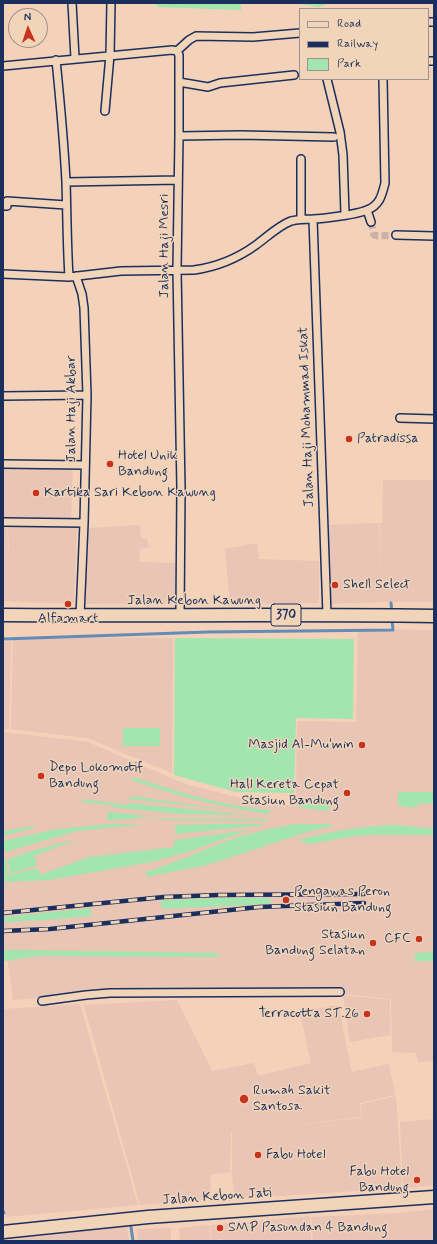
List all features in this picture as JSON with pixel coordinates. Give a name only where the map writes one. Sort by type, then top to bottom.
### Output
[{"type":"main road","name":"Jalan Kebon Kawung","points":[[3,615],[434,616]]},
{"type":"main road","name":"Jalan Kebon Jati","points":[[3,1232],[148,1217],[434,1197]]},
{"type":"street","points":[[72,3],[75,58]]},
{"type":"street","points":[[105,111],[110,55],[111,3]]},
{"type":"street","points":[[3,66],[75,58],[172,50],[177,51],[196,36],[253,37],[299,33]]},
{"type":"street","name":"Jalan Haji Mesri","points":[[177,51],[179,55],[177,270],[181,489],[180,616]]},
{"type":"street","name":"Jalan Haji Akbar","points":[[56,60],[66,182],[67,244],[73,276],[82,294],[84,308],[87,395],[86,465],[80,616]]},
{"type":"street","points":[[179,82],[208,87],[220,83],[294,75]]},
{"type":"street","points":[[327,80],[340,132],[343,155],[345,214]]},
{"type":"street","points":[[3,274],[73,276],[121,271],[194,270],[220,264],[254,246],[283,225],[301,218],[313,219],[367,210],[377,204],[381,198],[384,183],[383,80]]},
{"type":"street","points":[[179,136],[241,135],[334,137]]},
{"type":"street","points":[[301,159],[301,218]]},
{"type":"street","points":[[66,182],[178,180]]},
{"type":"street","points":[[3,206],[7,206],[7,201],[66,205]]},
{"type":"street","points":[[367,210],[371,222]]},
{"type":"street","name":"Jalan Haji Mohammad Iskat","points":[[313,219],[327,615]]},
{"type":"street","points":[[396,235],[434,236]]},
{"type":"street","points":[[3,396],[87,395]]},
{"type":"street","points":[[400,418],[434,419]]},
{"type":"street","points":[[3,464],[86,465]]},
{"type":"street","points":[[3,522],[84,523]]},
{"type":"street","points":[[42,1001],[110,993],[340,992]]},
{"type":"shaded area","points":[[3,466],[73,467],[71,520],[3,520]]},
{"type":"shaded area","points":[[383,480],[434,480],[434,602],[382,602],[380,523],[382,523]]},
{"type":"shaded area","points":[[379,523],[382,602],[330,604],[327,525]]},
{"type":"shaded area","points":[[77,524],[74,604],[3,601],[3,526],[7,526],[9,549],[8,527]]},
{"type":"shaded area","points":[[140,525],[141,538],[147,539],[149,547],[140,549],[139,562],[177,563],[177,603],[83,604],[87,528]]},
{"type":"shaded area","points":[[257,543],[259,559],[319,561],[319,603],[230,604],[225,549]]},
{"type":"shaded area","points":[[358,629],[434,630],[434,1061],[418,1062],[416,1053],[392,1052],[391,999],[337,993],[85,995],[13,1000],[7,955],[3,954],[3,732],[88,742],[185,784],[264,804],[296,806],[297,721],[356,722]]},
{"type":"shaded area","points":[[13,637],[173,638],[172,773],[87,738],[11,729]]},
{"type":"shaded area","points":[[11,641],[9,729],[3,729],[3,642]]},
{"type":"shaded area","points":[[343,995],[390,1000],[390,1035],[350,1042]]},
{"type":"shaded area","name":"Rumah Sakit Santosa","points":[[177,1000],[212,1071],[254,1063],[258,1076],[311,1063],[300,1011],[339,1005],[352,1072],[389,1064],[395,1095],[360,1103],[361,1117],[268,1128],[362,1118],[361,1104],[396,1096],[402,1188],[235,1199],[232,1175],[231,1132],[230,1172],[210,1175],[211,1199],[140,1205],[84,1005]]},
{"type":"shaded area","points":[[80,1004],[138,1205],[6,1217],[3,1208],[3,1009]]},
{"type":"shaded area","points":[[433,1063],[434,1063],[434,1119]]},
{"type":"shaded area","points":[[434,1119],[434,1186],[403,1188],[400,1122]]},
{"type":"shaded area","points":[[434,1209],[434,1241],[313,1241],[311,1217],[400,1213]]},
{"type":"shaded area","points":[[310,1216],[311,1241],[212,1240],[210,1225]]},
{"type":"shaded area","points":[[209,1225],[211,1241],[180,1241],[179,1228]]},
{"type":"shaded area","points":[[127,1226],[129,1241],[3,1241],[3,1240]]},
{"type":"shaded area","points":[[171,1228],[171,1241],[138,1241],[137,1229]]},
{"type":"green space","points":[[157,3],[241,3],[241,10],[157,7]]},
{"type":"green space","points":[[292,3],[330,3],[319,7]]},
{"type":"green space","points":[[175,638],[354,639],[353,719],[296,718],[294,793],[236,792],[174,775]]},
{"type":"green space","points":[[123,728],[160,728],[160,746],[123,746]]},
{"type":"green space","points":[[132,777],[218,802],[235,806],[270,810],[270,814],[218,805],[183,796],[132,780]]},
{"type":"green space","points":[[398,792],[434,792],[434,803],[418,804],[418,807],[402,807],[402,805],[398,805]]},
{"type":"green space","points":[[130,796],[232,810],[129,799]]},
{"type":"green space","points":[[83,799],[127,805],[128,803],[247,815],[180,814],[111,807],[111,805],[82,802]]},
{"type":"green space","points":[[298,801],[329,801],[329,811],[298,807]]},
{"type":"green space","points":[[108,812],[149,816],[131,819],[107,820]]},
{"type":"green space","points":[[267,819],[267,821],[143,820]]},
{"type":"green space","points":[[110,824],[144,824],[77,831],[5,852],[3,841],[58,829]]},
{"type":"green space","points":[[297,824],[332,824],[332,826],[310,831],[207,865],[146,877],[146,872],[238,837],[255,832]]},
{"type":"green space","points":[[175,825],[264,825],[176,834]]},
{"type":"green space","points":[[396,825],[434,829],[434,835],[368,835],[309,844],[298,840],[371,826]]},
{"type":"green space","points":[[34,826],[34,828],[3,836],[3,831]]},
{"type":"green space","points":[[249,830],[191,851],[152,862],[49,880],[3,882],[3,877],[37,868],[40,875],[89,857],[174,847],[174,840]]},
{"type":"green space","points":[[72,840],[73,841],[34,856],[37,865],[10,874],[8,859]]},
{"type":"green space","points":[[6,859],[8,875],[3,875],[3,860]]},
{"type":"green space","points":[[270,898],[270,904],[162,909],[161,900]]},
{"type":"green space","points":[[91,908],[91,916],[3,922],[3,917]]},
{"type":"green space","points":[[3,950],[218,953],[218,957],[38,956],[4,961],[3,963]]},
{"type":"green space","points":[[434,952],[434,961],[415,961],[415,953]]},
{"type":"waterway","points":[[391,603],[392,613]]},
{"type":"waterway","points":[[3,639],[208,632],[393,630],[392,619]]},
{"type":"waterway","points":[[131,1227],[133,1241]]},
{"type":"tunnel","points":[[371,222],[374,235],[396,235]]},
{"type":"railway","points":[[3,913],[164,897],[364,894]]},
{"type":"railway","points":[[3,931],[50,929],[259,907],[364,903]]},
{"type":"place","name":"Patradissa","points":[[349,439]]},
{"type":"place","name":"Hotel Unik Bandung","points":[[110,464]]},
{"type":"place","name":"Kartika Sari Kebon Kawung","points":[[36,493]]},
{"type":"place","name":"Shell Select","points":[[335,585]]},
{"type":"place","name":"Alfamart","points":[[68,604]]},
{"type":"place","name":"Masjid Al-Mu'min","points":[[362,745]]},
{"type":"place","name":"Depo Lokomotif Bandung","points":[[41,776]]},
{"type":"place","name":"Hall Kereta Cepat Stasiun Bandung","points":[[347,793]]},
{"type":"place","name":"Pengawas Peron Stasiun Bandung","points":[[286,900]]},
{"type":"place","name":"CFC","points":[[419,939]]},
{"type":"place","name":"Stasiun Bandung Selatan","points":[[373,943]]},
{"type":"place","name":"Terracotta ST.26","points":[[367,1014]]},
{"type":"place","name":"Rumah Sakit Santosa","points":[[244,1099]]},
{"type":"place","name":"Fabu Hotel","points":[[258,1155]]},
{"type":"place","name":"Fabu Hotel Bandung","points":[[417,1180]]},
{"type":"place","name":"SMP Pasundan 4 Bandung","points":[[220,1228]]}]
